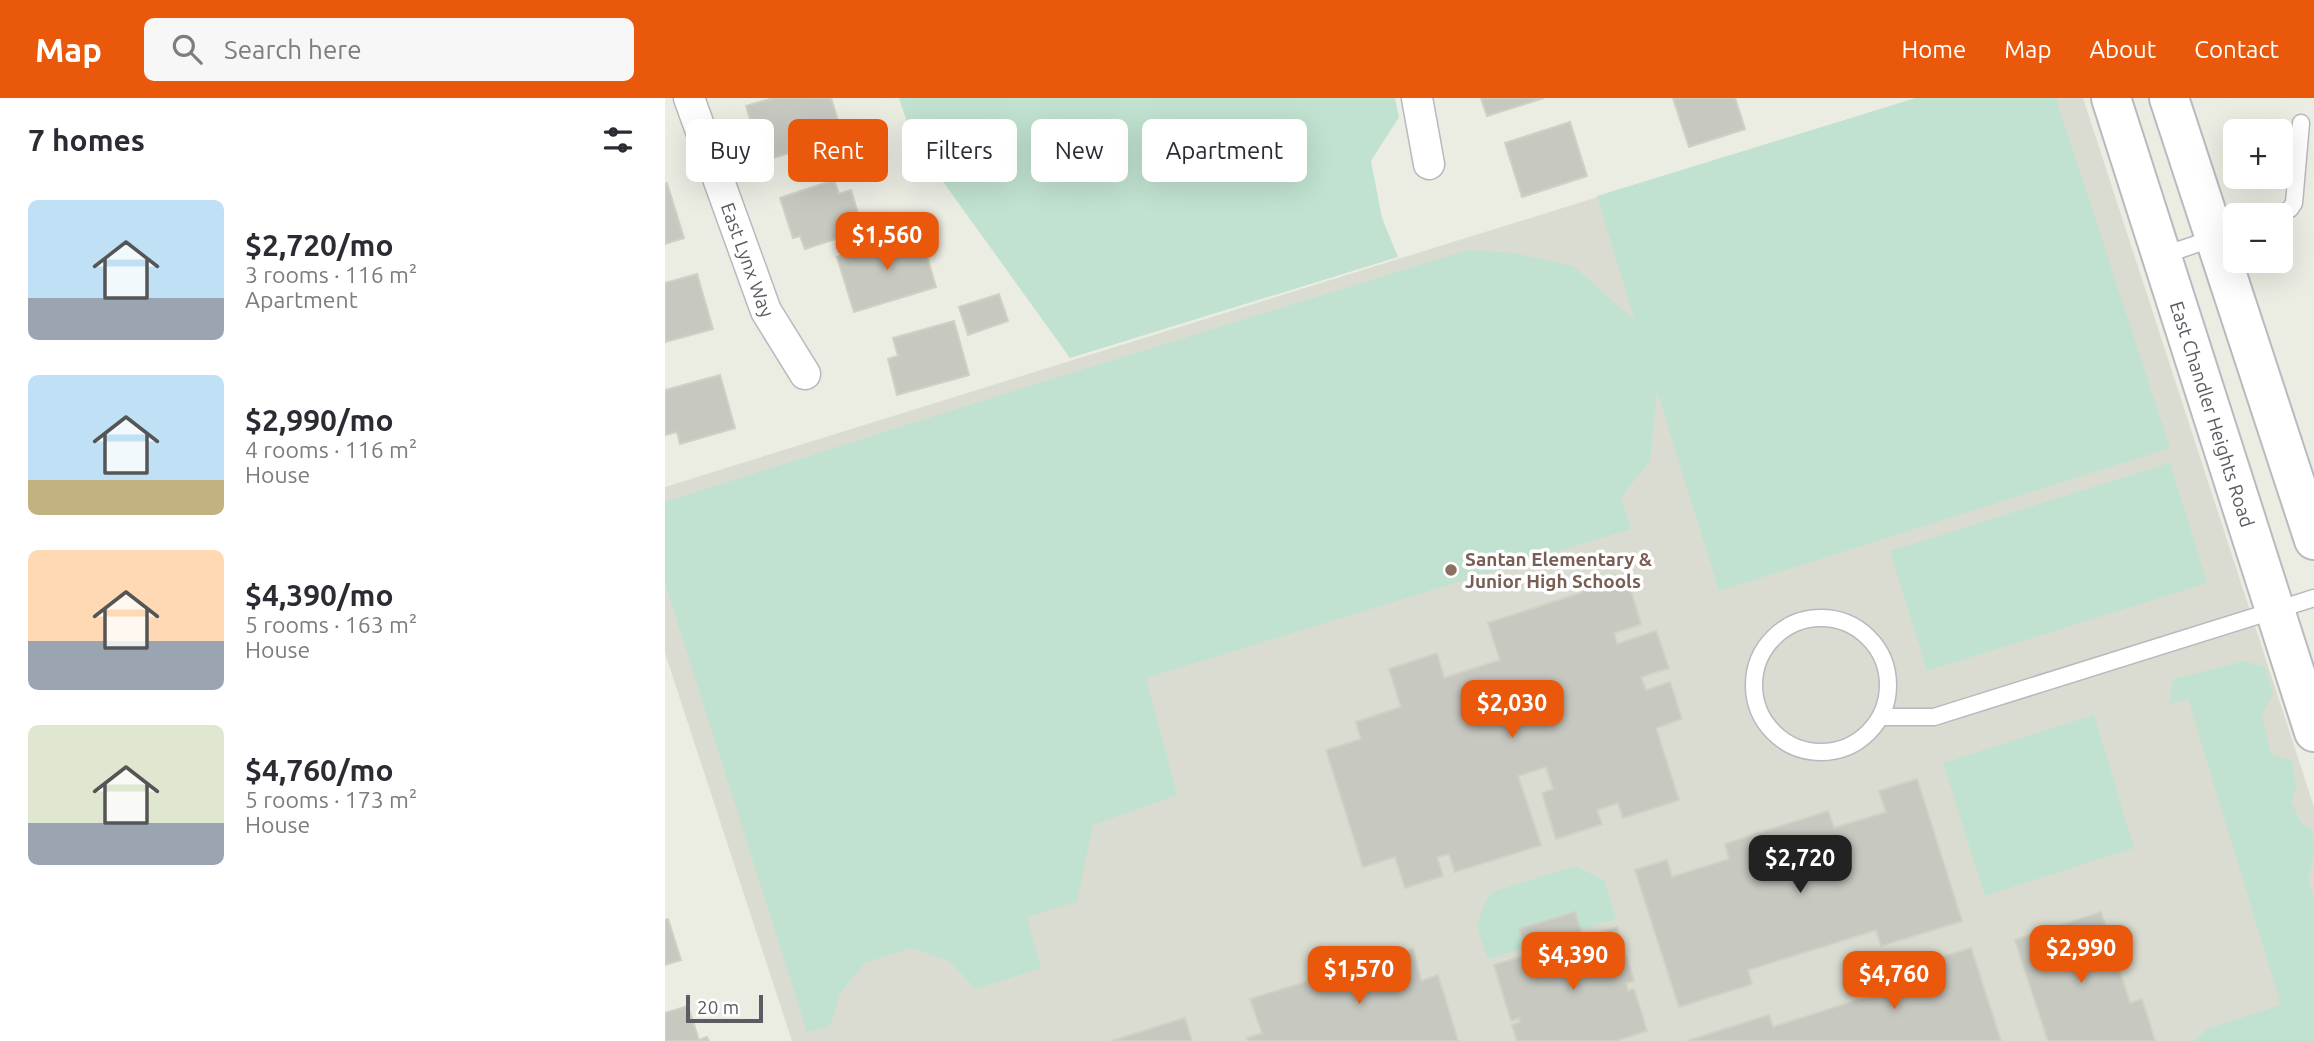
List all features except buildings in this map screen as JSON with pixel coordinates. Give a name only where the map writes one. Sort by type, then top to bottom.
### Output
[{"type":"main road","name":"East Chandler Heights Road","points":[[2112,98],[2314,732]]},
{"type":"main road","points":[[2169,98],[2223,229]]},
{"type":"main road","points":[[2236,273],[2314,540]]},
{"type":"street","points":[[665,105],[683,98]]},
{"type":"street","name":"East Lynx Way","points":[[689,98],[766,311],[805,374]]},
{"type":"street","points":[[1417,98],[1429,164]]},
{"type":"lane","points":[[2293,204],[2301,122]]},
{"type":"lane","points":[[2161,256],[2223,235]]},
{"type":"lane","points":[[1881,717],[1934,718],[2314,598]]},
{"type":"lane","points":[[1828,618],[1849,624],[1868,636],[1881,653],[1888,674],[1888,696],[1881,717],[1868,735],[1849,747],[1827,753],[1804,750],[1784,741],[1767,726],[1757,705],[1754,682],[1759,660],[1770,641],[1786,627],[1807,619],[1828,618]]},
{"type":"shaded area","name":"Santan Elementary & Junior High Schools","points":[[1916,98],[2083,98],[2314,807],[2314,1041],[792,1041],[665,653],[665,487]]},
{"type":"green space","points":[[899,98],[1395,98],[1399,117],[1371,161],[1382,218],[1398,257],[1070,358],[943,182],[1017,182],[1017,119],[906,119]]},
{"type":"green space","points":[[1916,98],[2056,98],[2170,448],[1719,591],[1657,391],[1650,461],[1621,497],[1631,529],[1146,678],[1177,795],[1093,825],[1077,902],[1027,917],[1041,968],[976,989],[949,961],[911,948],[865,963],[840,993],[830,1026],[807,1032],[665,583],[665,502],[1468,250],[1514,253],[1573,266],[1633,319],[1638,332],[1597,196]]},
{"type":"green space","points":[[2170,463],[2207,583],[1927,671],[1890,551]]},
{"type":"green space","points":[[2244,661],[2265,667],[2273,694],[2262,714],[2271,754],[2292,761],[2296,787],[2291,801],[2301,823],[2312,829],[2313,854],[2307,878],[2314,899],[2314,1041],[2194,1041],[2207,1029],[2281,1005],[2188,699],[2169,704],[2173,679]]},
{"type":"green space","points":[[2094,715],[2134,848],[1985,896],[1943,763]]},
{"type":"green space","points":[[1575,866],[1604,880],[1616,919],[1580,930],[1574,912],[1520,929],[1525,948],[1488,959],[1478,925],[1481,911],[1492,892]]},
{"type":"place","name":"Santan Elementary & Junior High Schools","points":[[1451,570]]}]
